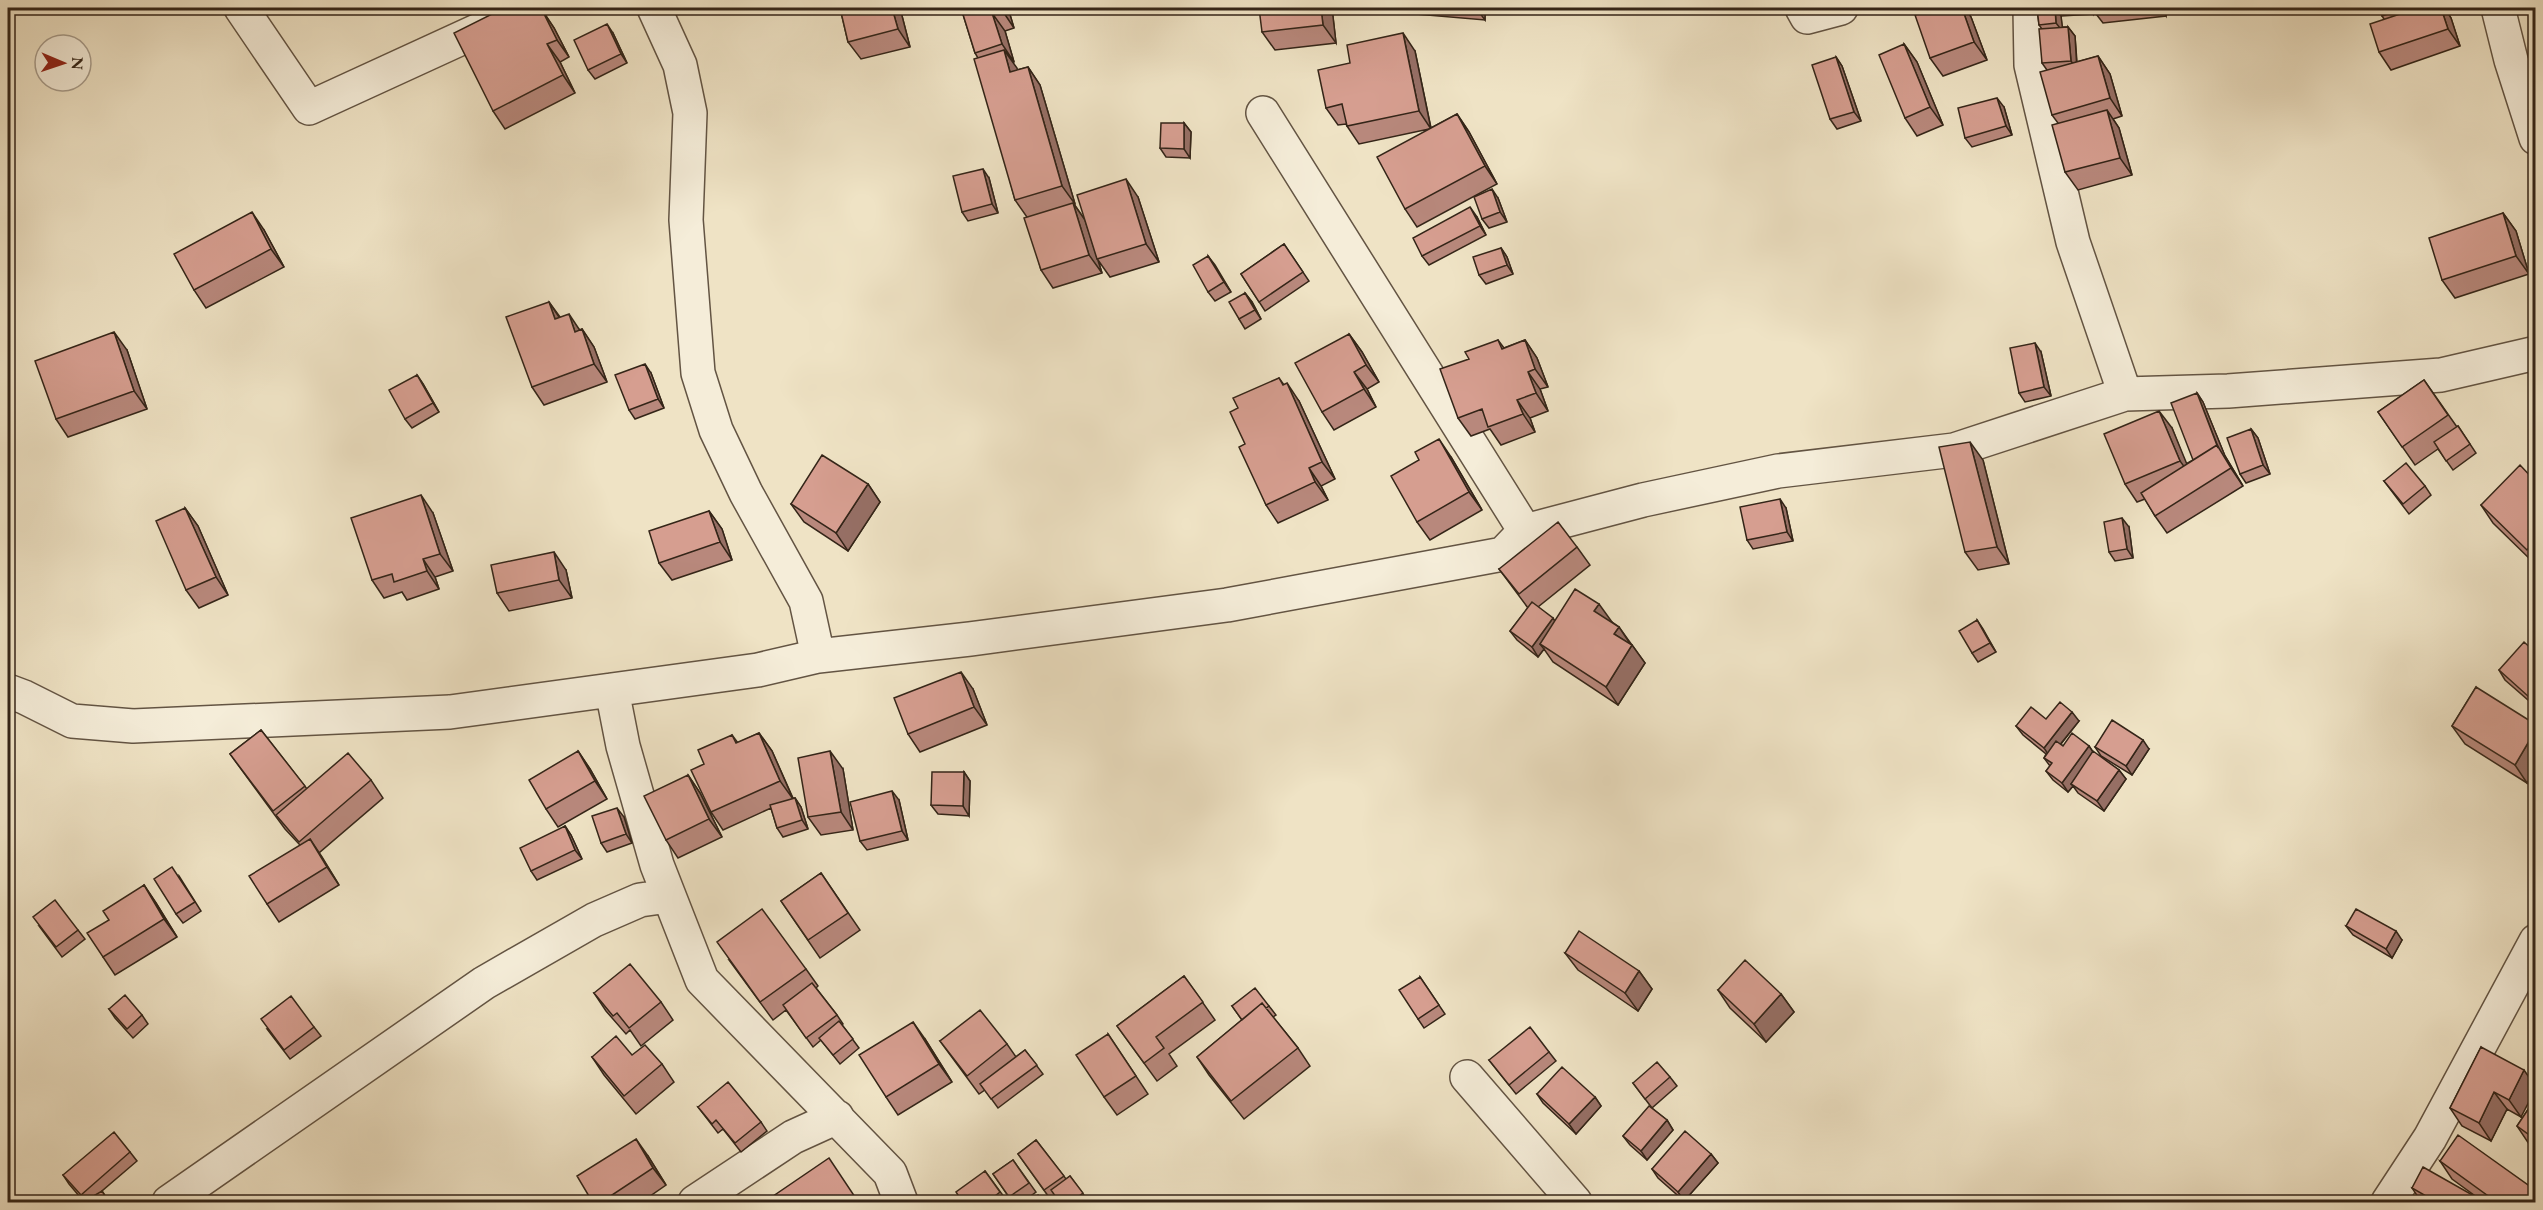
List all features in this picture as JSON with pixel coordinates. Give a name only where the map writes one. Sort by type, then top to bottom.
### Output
[{"type":"street","points":[[241,8],[309,108],[527,8]]},
{"type":"street","points":[[654,8],[680,65],[690,113],[686,220],[698,373],[716,430],[746,493],[806,601],[818,656]]},
{"type":"street","points":[[1802,8],[1807,17],[1841,8]]},
{"type":"street","points":[[2030,8],[2031,65],[2073,242],[2125,394]]},
{"type":"street","points":[[2498,8],[2535,138]]},
{"type":"street","points":[[1263,113],[1525,531]]},
{"type":"street","points":[[8,691],[72,721],[133,726],[450,712],[758,670],[818,656],[970,639],[1227,604],[1503,554],[1525,531],[1643,500],[1778,471],[1954,450],[2125,394],[2228,391],[2441,375],[2535,353]]},
{"type":"street","points":[[612,690],[623,746],[668,896],[702,980],[837,1116],[890,1173],[901,1203]]},
{"type":"street","points":[[169,1203],[484,983],[594,921],[640,900],[668,896]]},
{"type":"street","points":[[2388,1203],[2430,1138],[2535,941]]},
{"type":"street","points":[[1467,1077],[1575,1203]]},
{"type":"street","points":[[695,1203],[793,1137],[837,1116]]},
{"type":"building","points":[[504,8],[529,8],[533,14],[542,10],[557,40],[547,44],[563,75],[493,111],[454,33]]},
{"type":"building","points":[[840,8],[892,8],[898,29],[848,42]]},
{"type":"building","points":[[961,8],[1001,8],[1002,10],[992,13],[1002,44],[975,53]]},
{"type":"building","points":[[1259,8],[1321,8],[1323,25],[1262,32]]},
{"type":"building","points":[[1935,8],[1962,8],[1974,42],[1930,58],[1915,15]]},
{"type":"building","points":[[2037,8],[2055,8],[2056,23],[2039,25]]},
{"type":"building","points":[[2379,8],[2406,8],[2382,16]]},
{"type":"building","points":[[2418,8],[2441,8],[2448,29],[2379,52],[2370,24]]},
{"type":"building","points":[[607,24],[621,54],[588,70],[574,40]]},
{"type":"building","points":[[2068,27],[2071,61],[2042,63],[2039,29]]},
{"type":"building","points":[[1403,33],[1419,111],[1347,126],[1342,104],[1326,108],[1318,70],[1350,63],[1347,45]]},
{"type":"building","points":[[1904,44],[1930,107],[1905,118],[1879,55]]},
{"type":"building","points":[[1004,50],[1010,72],[1028,67],[1062,186],[1015,200],[974,59]]},
{"type":"building","points":[[2098,56],[2110,98],[2052,115],[2040,72]]},
{"type":"building","points":[[1836,57],[1854,112],[1830,119],[1812,65]]},
{"type":"building","points":[[1997,98],[2006,126],[1965,138],[1958,108]]},
{"type":"building","points":[[2107,110],[2120,158],[2065,172],[2052,125]]},
{"type":"building","points":[[1457,114],[1485,166],[1405,209],[1377,157]]},
{"type":"building","points":[[1161,123],[1184,123],[1184,149],[1160,148]]},
{"type":"building","points":[[983,169],[992,204],[962,212],[953,176]]},
{"type":"building","points":[[1126,179],[1146,244],[1097,259],[1077,195]]},
{"type":"building","points":[[1492,189],[1500,212],[1482,219],[1474,197]]},
{"type":"building","points":[[1073,203],[1089,255],[1041,270],[1024,218]]},
{"type":"building","points":[[1470,207],[1480,226],[1422,256],[1413,238]]},
{"type":"building","points":[[252,212],[271,249],[194,290],[174,254]]},
{"type":"building","points":[[2503,213],[2516,256],[2442,280],[2429,238]]},
{"type":"building","points":[[1284,244],[1303,272],[1259,302],[1241,274]]},
{"type":"building","points":[[1501,248],[1507,265],[1479,275],[1473,257]]},
{"type":"building","points":[[1208,256],[1224,282],[1208,292],[1193,265]]},
{"type":"building","points":[[1245,293],[1255,310],[1239,319],[1229,302]]},
{"type":"building","points":[[549,302],[555,319],[569,314],[575,332],[582,329],[594,364],[532,387],[506,317]]},
{"type":"building","points":[[114,332],[134,391],[56,419],[35,361]]},
{"type":"building","points":[[1349,334],[1366,365],[1354,372],[1364,389],[1322,412],[1295,363]]},
{"type":"building","points":[[1498,340],[1502,349],[1525,340],[1535,369],[1528,372],[1536,393],[1517,400],[1523,414],[1488,427],[1482,409],[1458,418],[1440,369],[1469,359],[1465,352]]},
{"type":"building","points":[[2035,343],[2044,387],[2019,393],[2010,348]]},
{"type":"building","points":[[645,364],[658,399],[629,410],[615,375]]},
{"type":"building","points":[[417,375],[433,403],[405,419],[389,390]]},
{"type":"building","points":[[1279,378],[1283,385],[1287,383],[1322,462],[1309,468],[1315,482],[1266,505],[1239,447],[1245,444],[1230,412],[1238,408],[1233,398]]},
{"type":"building","points":[[2424,380],[2448,415],[2402,447],[2378,412]]},
{"type":"building","points":[[2197,393],[2217,445],[2193,460],[2171,403]]},
{"type":"building","points":[[2159,411],[2180,461],[2125,484],[2104,434]]},
{"type":"building","points":[[2458,426],[2470,444],[2446,461],[2434,442]]},
{"type":"building","points":[[2251,429],[2263,465],[2240,474],[2227,438]]},
{"type":"building","points":[[1439,439],[1469,492],[1417,522],[1391,476],[1419,460],[1415,452]]},
{"type":"building","points":[[1970,442],[1997,547],[1965,552],[1939,447]]},
{"type":"building","points":[[2217,445],[2231,468],[2155,516],[2141,493]]},
{"type":"building","points":[[822,455],[868,484],[836,533],[791,504]]},
{"type":"building","points":[[2406,463],[2425,486],[2403,504],[2384,481]]},
{"type":"building","points":[[2520,465],[2535,481],[2535,541],[2527,550],[2481,505]]},
{"type":"building","points":[[421,495],[440,554],[423,559],[427,571],[394,582],[392,574],[372,580],[351,518]]},
{"type":"building","points":[[1780,499],[1787,532],[1747,540],[1740,507]]},
{"type":"building","points":[[185,508],[216,577],[186,590],[156,521]]},
{"type":"building","points":[[709,511],[720,542],[659,563],[649,531]]},
{"type":"building","points":[[2122,518],[2127,549],[2109,552],[2104,522]]},
{"type":"building","points":[[1558,522],[1577,547],[1519,594],[1499,569]]},
{"type":"building","points":[[554,552],[559,580],[497,593],[491,565]]},
{"type":"building","points":[[1575,589],[1599,604],[1594,611],[1619,627],[1614,634],[1632,645],[1606,687],[1540,644]]},
{"type":"building","points":[[1532,602],[1553,618],[1532,647],[1510,631]]},
{"type":"building","points":[[1977,620],[1990,643],[1972,653],[1959,631]]},
{"type":"building","points":[[2524,642],[2535,652],[2535,690],[2529,697],[2499,670]]},
{"type":"building","points":[[961,672],[974,707],[908,734],[894,698]]},
{"type":"building","points":[[2476,687],[2535,724],[2535,731],[2515,765],[2452,726]]},
{"type":"building","points":[[2060,702],[2072,712],[2044,748],[2016,726],[2031,707],[2046,719]]},
{"type":"building","points":[[2112,720],[2143,740],[2126,766],[2095,747]]},
{"type":"building","points":[[261,730],[305,786],[273,811],[230,754]]},
{"type":"building","points":[[759,733],[780,781],[711,812],[691,770],[704,764],[698,750],[732,735],[736,743]]},
{"type":"building","points":[[2072,733],[2089,746],[2062,783],[2046,771],[2052,763],[2044,758],[2056,741],[2063,746]]},
{"type":"building","points":[[578,751],[595,781],[546,809],[529,780]]},
{"type":"building","points":[[830,751],[841,812],[808,817],[798,758]]},
{"type":"building","points":[[2093,751],[2119,770],[2097,801],[2071,784]]},
{"type":"building","points":[[348,753],[371,780],[299,842],[276,815]]},
{"type":"building","points":[[932,772],[964,772],[963,806],[931,805]]},
{"type":"building","points":[[688,775],[709,819],[666,840],[644,796]]},
{"type":"building","points":[[892,791],[902,831],[860,841],[850,802]]},
{"type":"building","points":[[795,798],[802,820],[777,828],[770,805]]},
{"type":"building","points":[[617,808],[626,834],[601,843],[592,816]]},
{"type":"building","points":[[565,826],[575,850],[531,871],[520,848]]},
{"type":"building","points":[[310,839],[327,867],[267,904],[249,876]]},
{"type":"building","points":[[172,867],[195,902],[176,914],[154,879]]},
{"type":"building","points":[[821,873],[848,913],[808,940],[781,901]]},
{"type":"building","points":[[144,885],[164,919],[103,957],[87,933],[109,920],[103,911]]},
{"type":"building","points":[[55,900],[78,930],[56,947],[33,917]]},
{"type":"building","points":[[762,909],[806,969],[760,1002],[717,942]]},
{"type":"building","points":[[2356,909],[2396,931],[2386,949],[2346,926]]},
{"type":"building","points":[[1579,931],[1639,971],[1625,993],[1565,953]]},
{"type":"building","points":[[1745,960],[1781,994],[1754,1024],[1718,990]]},
{"type":"building","points":[[630,964],[661,1002],[629,1028],[617,1013],[613,1016],[594,993]]},
{"type":"building","points":[[1184,976],[1203,1002],[1156,1037],[1164,1048],[1144,1063],[1117,1026]]},
{"type":"building","points":[[1420,977],[1439,1005],[1418,1019],[1399,990]]},
{"type":"building","points":[[812,983],[837,1015],[806,1038],[783,1005]]},
{"type":"building","points":[[1255,988],[1269,1006],[1266,1008],[1262,1003],[1242,1020],[1232,1006]]},
{"type":"building","points":[[125,995],[142,1015],[127,1029],[109,1009]]},
{"type":"building","points":[[291,996],[314,1027],[284,1050],[261,1019]]},
{"type":"building","points":[[1262,1003],[1298,1048],[1231,1101],[1197,1057]]},
{"type":"building","points":[[980,1010],[1007,1044],[967,1076],[940,1041]]},
{"type":"building","points":[[839,1021],[853,1039],[833,1055],[819,1038]]},
{"type":"building","points":[[913,1022],[939,1064],[886,1097],[859,1055]]},
{"type":"building","points":[[1530,1027],[1549,1052],[1509,1085],[1489,1060]]},
{"type":"building","points":[[1108,1034],[1136,1076],[1104,1097],[1076,1055]]},
{"type":"building","points":[[616,1036],[632,1055],[645,1045],[662,1064],[624,1096],[592,1057]]},
{"type":"building","points":[[2481,1047],[2524,1070],[2509,1100],[2494,1092],[2479,1123],[2450,1108]]},
{"type":"building","points":[[1025,1050],[1037,1065],[991,1099],[980,1084]]},
{"type":"building","points":[[1657,1062],[1670,1077],[1645,1099],[1633,1083]]},
{"type":"building","points":[[1562,1067],[1595,1097],[1569,1124],[1537,1094]]},
{"type":"building","points":[[728,1082],[761,1122],[735,1143],[716,1120],[712,1124],[698,1107]]},
{"type":"building","points":[[2535,1099],[2535,1139],[2517,1126]]},
{"type":"building","points":[[1649,1106],[1667,1120],[1641,1151],[1623,1136]]},
{"type":"building","points":[[1685,1131],[1711,1154],[1678,1192],[1652,1169]]},
{"type":"building","points":[[114,1132],[130,1152],[81,1195],[63,1175]]},
{"type":"building","points":[[2458,1135],[2535,1190],[2535,1203],[2498,1203],[2440,1161]]},
{"type":"building","points":[[636,1139],[653,1168],[600,1203],[593,1203],[577,1176]]},
{"type":"building","points":[[1036,1140],[1064,1176],[1044,1190],[1018,1154]]},
{"type":"building","points":[[829,1158],[859,1203],[763,1203]]},
{"type":"building","points":[[1013,1160],[1029,1183],[1009,1197],[993,1174]]},
{"type":"building","points":[[2423,1167],[2476,1197],[2472,1203],[2438,1203],[2412,1188]]},
{"type":"building","points":[[985,1171],[1000,1192],[986,1203],[963,1203],[956,1192]]},
{"type":"building","points":[[1070,1176],[1083,1193],[1070,1203],[1060,1203],[1051,1190]]},
{"type":"building","points":[[102,1191],[108,1201],[93,1203],[90,1198]]},
{"type":"building","points":[[1038,1195],[1044,1203],[1028,1203]]}]
